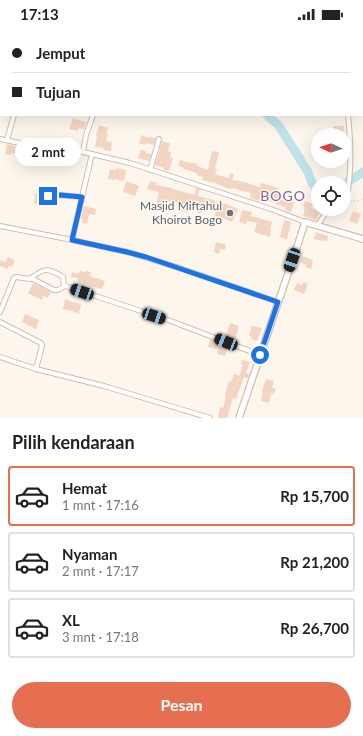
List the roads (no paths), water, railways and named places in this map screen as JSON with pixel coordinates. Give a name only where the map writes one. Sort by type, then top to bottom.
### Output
[{"type":"street","points":[[6,140],[14,116]]},
{"type":"street","points":[[83,152],[86,135],[93,116]]},
{"type":"street","points":[[348,116],[351,151],[350,176]]},
{"type":"street","points":[[0,139],[92,154],[150,170],[271,209],[317,226],[363,239]]},
{"type":"street","points":[[150,170],[160,139]]},
{"type":"street","points":[[72,240],[92,154]]},
{"type":"street","points":[[48,196],[60,195],[82,197]]},
{"type":"street","points":[[317,226],[323,216]]},
{"type":"street","points":[[239,418],[305,222]]},
{"type":"street","points":[[0,226],[72,240],[146,257],[278,302]]},
{"type":"street","points":[[0,312],[14,278],[16,277],[27,279],[44,270],[52,271],[63,277],[63,284],[65,286]]},
{"type":"street","points":[[31,278],[54,290],[58,290],[65,286],[168,320],[260,355]]},
{"type":"street","points":[[0,322],[42,344],[36,369]]},
{"type":"street","points":[[0,356],[36,369],[210,418]]},
{"type":"waterway","points":[[268,116],[279,126],[308,172],[311,180]]},
{"type":"waterway","points":[[351,180],[363,172]]},
{"type":"place","name":"Masjid Miftahul Khoirot Bogo","points":[[230,213]]},
{"type":"district","name":"BOGO","points":[[283,196]]}]
